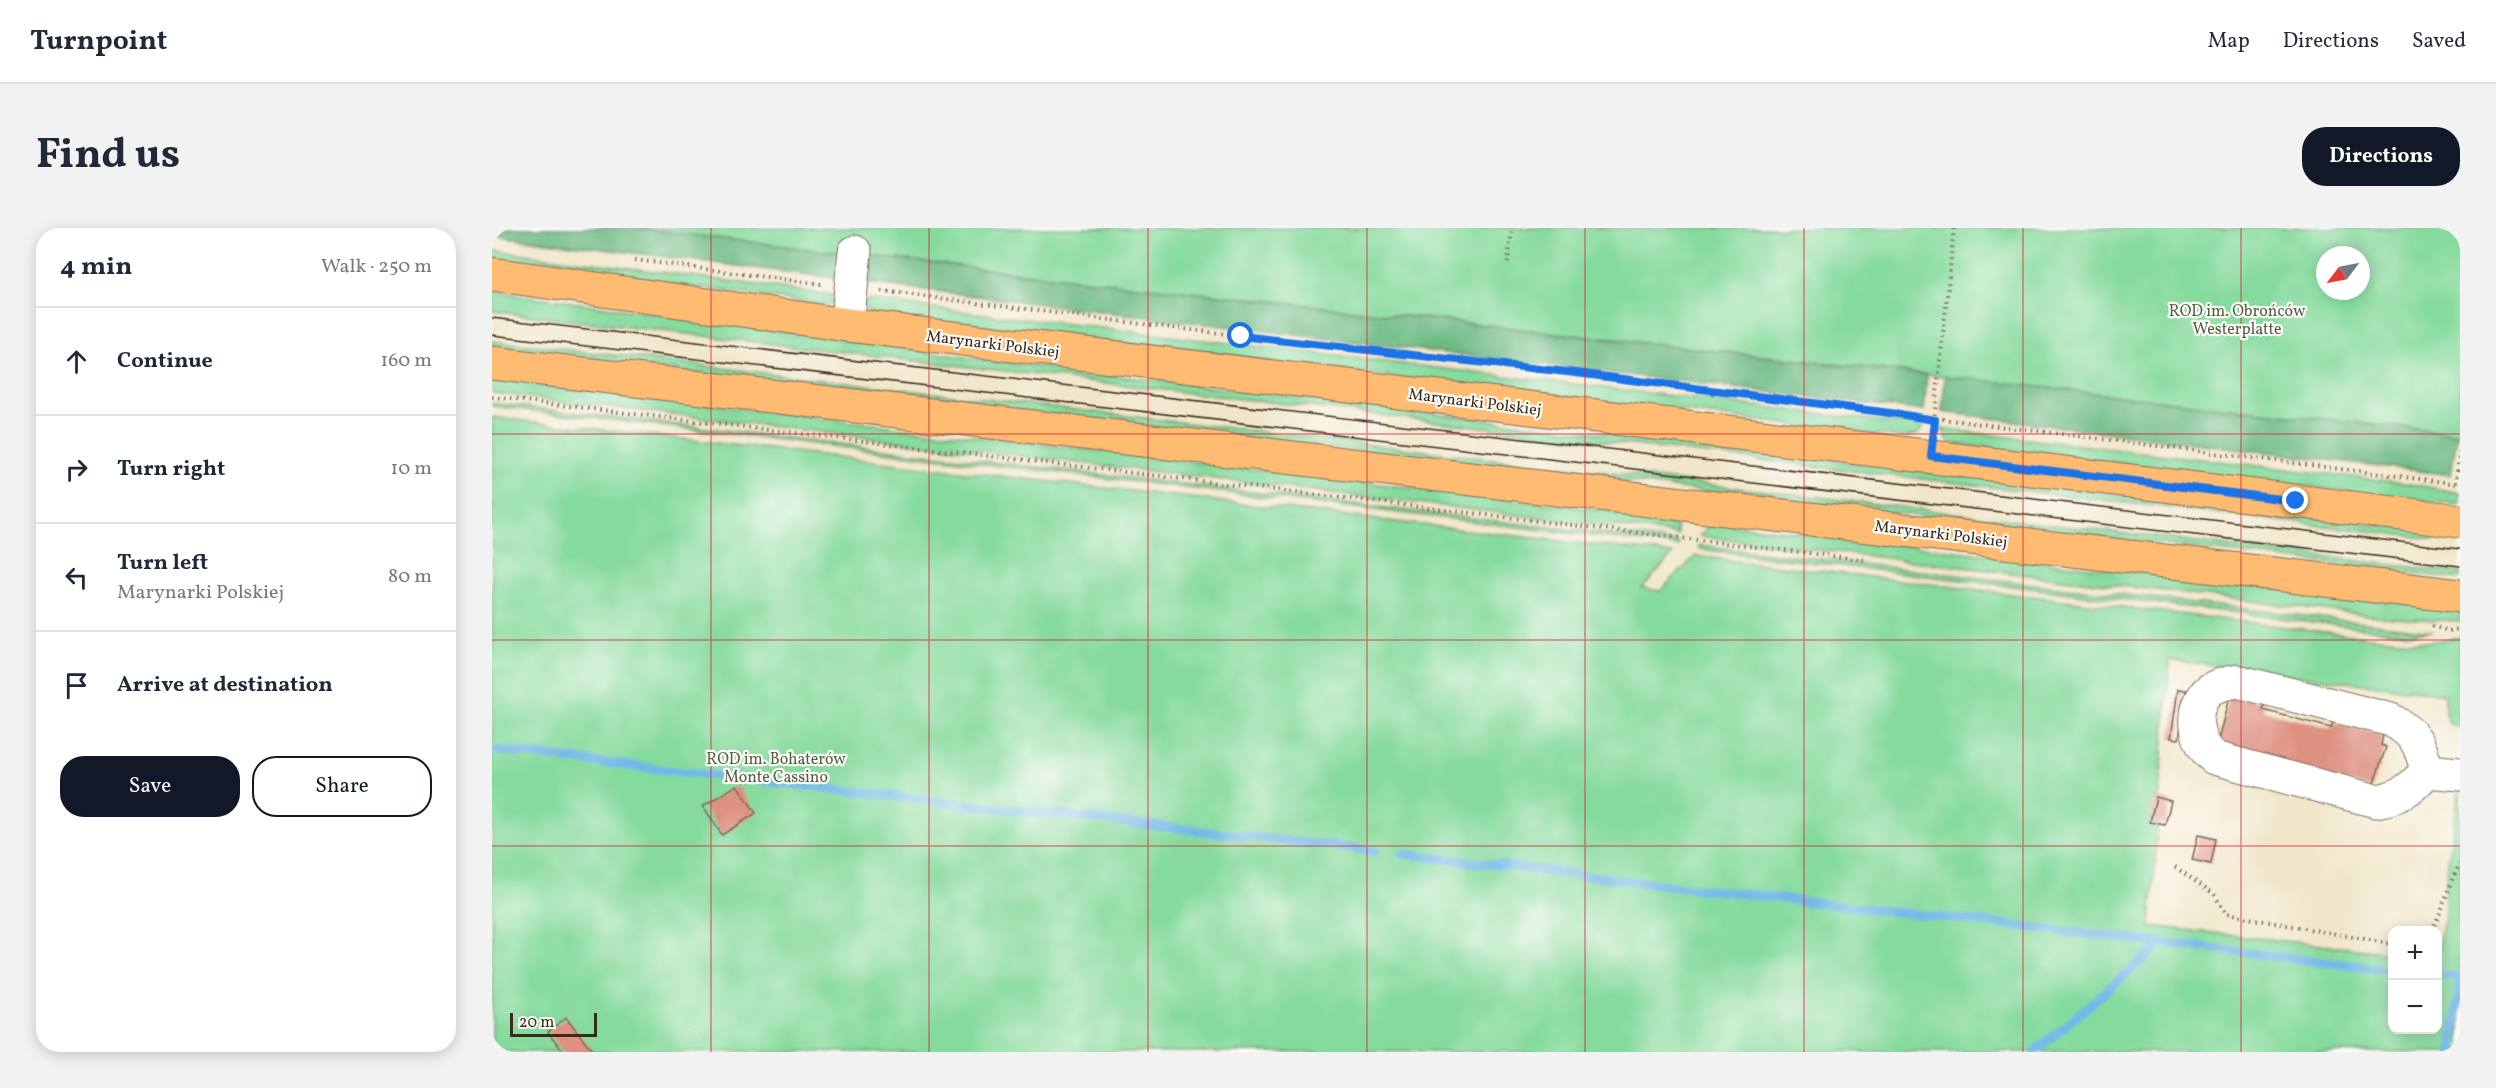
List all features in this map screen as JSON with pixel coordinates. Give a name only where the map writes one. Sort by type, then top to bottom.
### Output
[{"type":"main road","name":"Marynarki Polskiej","points":[[492,274],[847,325],[2460,520]]},
{"type":"main road","name":"Marynarki Polskiej","points":[[492,363],[2460,596]]},
{"type":"lane","points":[[847,325],[855,252]]},
{"type":"lane","points":[[2238,681],[2275,689],[2391,720],[2409,730],[2417,740],[2427,771],[2409,791],[2396,798],[2376,801],[2356,798],[2214,758],[2204,750],[2199,740],[2197,715],[2206,693],[2218,686],[2238,681]]},
{"type":"lane","points":[[2427,771],[2460,774]]},
{"type":"path","points":[[1508,263],[1512,228]]},
{"type":"path","points":[[1931,456],[1954,228]]},
{"type":"path","points":[[631,260],[1163,327],[1587,374],[1935,420],[2458,483],[2460,447]]},
{"type":"path","points":[[492,397],[1876,561]]},
{"type":"path","points":[[2422,625],[2449,631],[2460,629]]},
{"type":"path","points":[[2434,926],[2441,915],[2452,876],[2460,864]]},
{"type":"path","points":[[2175,867],[2214,894],[2226,914],[2388,943]]},
{"type":"green space","points":[[492,228],[633,228],[844,253],[841,279],[492,235]]},
{"type":"green space","name":"ROD im. Obrońców Westerplatte","points":[[633,228],[2460,228],[2460,434],[844,253]]},
{"type":"green space","points":[[492,250],[840,296],[827,305],[492,260]]},
{"type":"green space","points":[[862,255],[1927,375],[1924,411],[859,282]]},
{"type":"green space","points":[[492,291],[1008,363],[2460,535],[2460,542],[492,311]]},
{"type":"green space","points":[[859,299],[1923,426],[1918,434],[1903,438],[873,314],[864,309]]},
{"type":"green space","points":[[492,341],[2460,573],[2460,579],[492,349]]},
{"type":"green space","points":[[1945,376],[2457,434],[2451,475],[1942,412]]},
{"type":"green space","points":[[492,379],[1668,518],[1676,527],[1678,534],[492,393]]},
{"type":"green space","points":[[492,403],[1678,542],[1678,546],[492,406]]},
{"type":"green space","name":"ROD im. Bohaterów Monte Cassino","points":[[492,417],[1673,554],[1642,588],[1660,591],[1696,556],[2378,638],[2426,642],[2460,637],[2460,727],[2449,724],[2445,713],[2445,694],[2170,660],[2150,926],[2388,953],[2388,1034],[2442,1034],[2442,929],[2447,870],[2460,786],[2460,1052],[492,1052]]},
{"type":"green space","points":[[1941,429],[2405,483],[2460,493],[2460,505],[1949,443]]},
{"type":"green space","points":[[1715,523],[2460,610],[2460,621],[2393,618],[1700,536],[1706,528]]},
{"type":"green space","points":[[1699,545],[2433,631],[2406,633],[1699,549]]},
{"type":"building","points":[[2178,689],[2186,690],[2179,739],[2171,738]]},
{"type":"building","points":[[2230,694],[2265,703],[2263,710],[2331,728],[2333,722],[2383,735],[2381,745],[2386,747],[2372,789],[2216,748]]},
{"type":"building","points":[[737,785],[756,813],[722,835],[703,806]]},
{"type":"building","points":[[2156,797],[2171,801],[2165,825],[2150,822]]},
{"type":"building","points":[[2198,835],[2216,839],[2211,864],[2192,860]]},
{"type":"building","points":[[566,1017],[592,1050],[564,1052],[548,1032]]},
{"type":"waterway","points":[[492,750],[1376,851]]},
{"type":"waterway","points":[[1403,854],[2388,970]]},
{"type":"waterway","points":[[2034,1052],[2161,944]]},
{"type":"waterway","points":[[2442,976],[2460,978]]},
{"type":"waterway","points":[[2452,1052],[2460,982]]},
{"type":"tram line","points":[[492,318],[2460,549]]},
{"type":"tram line","points":[[492,335],[2460,566]]},
{"type":"route","points":[[1241,336],[1576,373],[1898,414],[1935,420],[1931,456],[2296,501]]}]
